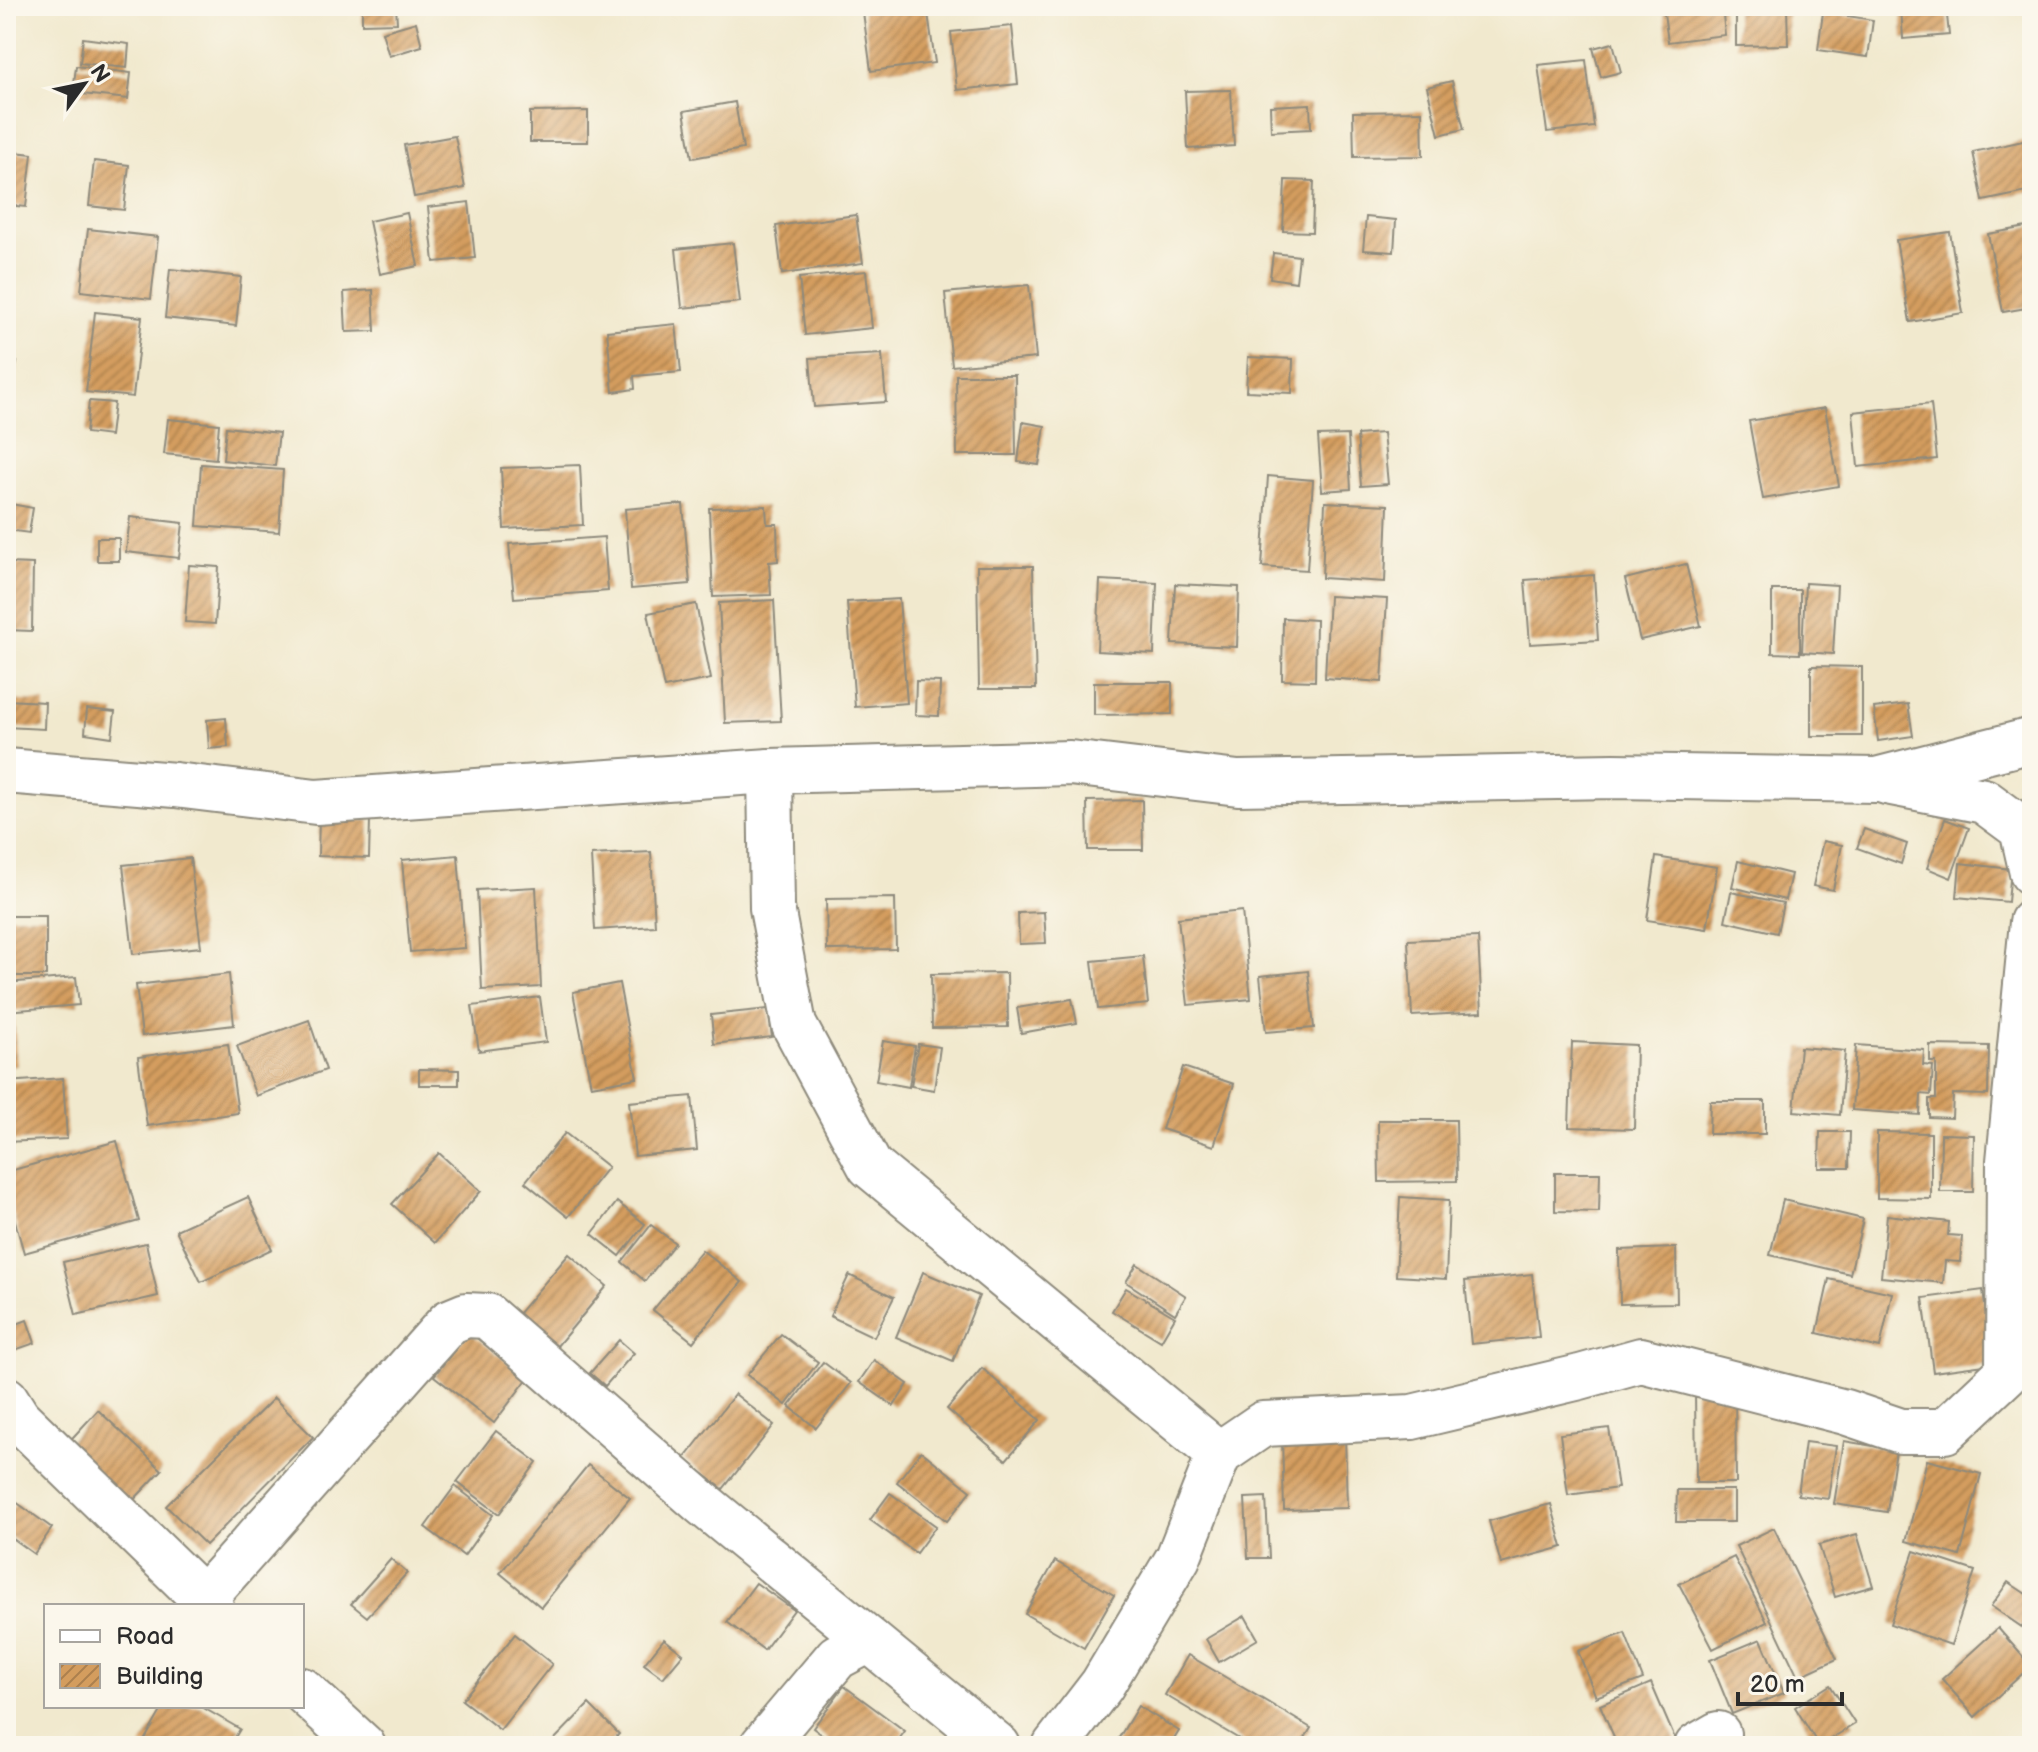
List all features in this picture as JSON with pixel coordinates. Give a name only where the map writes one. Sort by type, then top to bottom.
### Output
[{"type":"street","points":[[1876,780],[2032,740]]},
{"type":"street","points":[[6,771],[175,785],[316,802],[770,771],[1070,763],[1238,783],[1614,776],[1876,780],[1984,801],[2022,829],[2032,873]]},
{"type":"street","points":[[770,771],[772,908],[794,1025],[870,1166],[1219,1454]]},
{"type":"street","points":[[1055,1746],[1102,1685],[1178,1558],[1219,1454],[1263,1424],[1412,1417],[1641,1360],[1845,1412],[1901,1431],[1945,1431],[2008,1372],[2009,1161],[2032,922]]},
{"type":"street","points":[[6,1399],[18,1418],[207,1602],[449,1322],[466,1315],[487,1316],[702,1503],[998,1746]]},
{"type":"street","points":[[762,1746],[837,1657],[869,1640]]},
{"type":"street","points":[[304,1692],[363,1746]]},
{"type":"building","points":[[362,6],[396,6],[397,23],[362,24]]},
{"type":"building","points":[[927,6],[935,63],[871,71],[863,12]]},
{"type":"building","points":[[1663,6],[1722,6],[1725,35],[1668,42]]},
{"type":"building","points":[[1843,6],[1865,6],[1863,13]]},
{"type":"building","points":[[1901,6],[1946,6],[1949,35],[1903,39]]},
{"type":"building","points":[[1736,7],[1787,7],[1788,45],[1736,46]]},
{"type":"building","points":[[1823,12],[1873,20],[1868,57],[1818,50]]},
{"type":"building","points":[[416,22],[422,46],[389,56],[382,32]]},
{"type":"building","points":[[1012,26],[1018,84],[957,90],[951,32]]},
{"type":"building","points":[[83,38],[129,44],[127,68],[80,63]]},
{"type":"building","points":[[1613,43],[1621,72],[1601,77],[1593,48]]},
{"type":"building","points":[[1586,60],[1594,127],[1547,132],[1538,65]]},
{"type":"building","points":[[76,66],[131,73],[128,99],[73,93]]},
{"type":"building","points":[[1452,81],[1464,129],[1439,135],[1427,87]]},
{"type":"building","points":[[1231,90],[1234,146],[1188,149],[1185,91]]},
{"type":"building","points":[[735,102],[743,149],[692,158],[684,111]]},
{"type":"building","points":[[1310,104],[1311,129],[1271,131],[1270,106]]},
{"type":"building","points":[[588,111],[588,142],[530,142],[530,112]]},
{"type":"building","points":[[1422,111],[1423,156],[1354,157],[1353,112]]},
{"type":"building","points":[[455,136],[465,188],[414,197],[404,145]]},
{"type":"building","points":[[2032,139],[2032,191],[1983,201],[1973,152]]},
{"type":"building","points":[[6,151],[32,154],[26,207],[6,205]]},
{"type":"building","points":[[94,161],[129,165],[124,210],[89,206]]},
{"type":"building","points":[[1285,180],[1314,181],[1312,232],[1283,231]]},
{"type":"building","points":[[469,202],[475,258],[434,262],[428,207]]},
{"type":"building","points":[[407,213],[418,266],[380,274],[369,221]]},
{"type":"building","points":[[856,215],[863,263],[782,274],[776,226]]},
{"type":"building","points":[[1366,217],[1396,220],[1394,252],[1363,250]]},
{"type":"building","points":[[2032,226],[2032,307],[2003,312],[1988,234]]},
{"type":"building","points":[[88,229],[158,237],[151,299],[81,291]]},
{"type":"building","points":[[1950,232],[1963,313],[1910,322],[1896,240]]},
{"type":"building","points":[[733,243],[740,302],[682,308],[676,249]]},
{"type":"building","points":[[1273,253],[1299,256],[1296,282],[1270,278]]},
{"type":"building","points":[[170,269],[241,277],[236,326],[165,318]]},
{"type":"building","points":[[866,271],[872,328],[805,335],[799,278]]},
{"type":"building","points":[[1029,285],[1036,358],[952,366],[945,293]]},
{"type":"building","points":[[373,290],[375,331],[346,332],[344,292]]},
{"type":"building","points":[[95,312],[142,317],[133,397],[86,392]]},
{"type":"building","points":[[676,324],[681,372],[634,376],[635,389],[613,392],[607,331]]},
{"type":"building","points":[[882,354],[886,402],[814,407],[810,358]]},
{"type":"building","points":[[1248,357],[1293,359],[1292,393],[1246,391]]},
{"type":"building","points":[[6,359],[17,362],[7,407],[6,407]]},
{"type":"building","points":[[956,375],[1015,375],[1016,455],[957,455]]},
{"type":"building","points":[[89,401],[114,403],[110,436],[86,433]]},
{"type":"building","points":[[1931,404],[1937,459],[1858,467],[1853,412]]},
{"type":"building","points":[[1825,408],[1839,486],[1763,499],[1749,421]]},
{"type":"building","points":[[168,419],[219,424],[216,459],[164,454]]},
{"type":"building","points":[[1023,422],[1045,426],[1039,465],[1018,462]]},
{"type":"building","points":[[226,427],[279,433],[275,466],[223,460]]},
{"type":"building","points":[[1383,433],[1388,484],[1361,486],[1357,435]]},
{"type":"building","points":[[1348,435],[1351,489],[1322,491],[1318,436]]},
{"type":"building","points":[[201,464],[283,470],[279,532],[197,526]]},
{"type":"building","points":[[580,465],[583,525],[504,529],[501,468]]},
{"type":"building","points":[[1268,476],[1313,480],[1307,570],[1262,567]]},
{"type":"building","points":[[1325,502],[1388,505],[1385,582],[1322,578]]},
{"type":"building","points":[[11,504],[33,508],[29,533],[7,530]]},
{"type":"building","points":[[683,504],[690,584],[631,589],[625,509]]},
{"type":"building","points":[[766,506],[767,524],[777,524],[778,561],[769,562],[771,595],[713,597],[709,508]]},
{"type":"building","points":[[130,517],[183,523],[179,558],[126,552]]},
{"type":"building","points":[[604,537],[608,591],[514,598],[509,544]]},
{"type":"building","points":[[97,538],[119,538],[119,561],[97,561]]},
{"type":"building","points":[[6,563],[33,564],[32,631],[6,630]]},
{"type":"building","points":[[1686,564],[1701,626],[1640,640],[1625,579]]},
{"type":"building","points":[[189,565],[219,567],[215,624],[185,622]]},
{"type":"building","points":[[977,566],[1033,566],[1036,689],[979,689]]},
{"type":"building","points":[[1594,575],[1598,640],[1530,644],[1525,580]]},
{"type":"building","points":[[1100,580],[1157,583],[1154,654],[1097,651]]},
{"type":"building","points":[[1805,583],[1837,585],[1833,654],[1802,652]]},
{"type":"building","points":[[1175,584],[1239,587],[1237,647],[1172,644]]},
{"type":"building","points":[[1772,590],[1800,590],[1800,654],[1772,653]]},
{"type":"building","points":[[1329,596],[1387,599],[1382,682],[1325,678]]},
{"type":"building","points":[[899,599],[907,703],[855,707],[847,602]]},
{"type":"building","points":[[774,600],[781,721],[725,723],[719,603]]},
{"type":"building","points":[[696,604],[711,679],[664,688],[648,613]]},
{"type":"building","points":[[1283,618],[1316,620],[1315,681],[1282,680]]},
{"type":"building","points":[[1811,666],[1862,667],[1862,736],[1811,736]]},
{"type":"building","points":[[916,681],[940,682],[939,716],[915,715]]},
{"type":"building","points":[[1094,682],[1172,682],[1172,714],[1094,715]]},
{"type":"building","points":[[6,700],[45,702],[44,729],[6,727]]},
{"type":"building","points":[[1908,704],[1913,736],[1878,741],[1874,708]]},
{"type":"building","points":[[87,709],[115,712],[112,737],[85,733]]},
{"type":"building","points":[[226,718],[228,747],[209,749],[207,720]]},
{"type":"building","points":[[1142,800],[1143,850],[1088,850],[1087,801]]},
{"type":"building","points":[[319,818],[370,820],[369,858],[318,856]]},
{"type":"building","points":[[1945,819],[1969,828],[1951,878],[1927,868]]},
{"type":"building","points":[[1864,829],[1907,844],[1901,864],[1857,848]]},
{"type":"building","points":[[1823,841],[1842,845],[1833,890],[1813,886]]},
{"type":"building","points":[[651,852],[655,926],[595,930],[591,855]]},
{"type":"building","points":[[458,855],[465,948],[410,952],[402,860]]},
{"type":"building","points":[[1656,857],[1717,867],[1707,929],[1647,920]]},
{"type":"building","points":[[190,858],[201,947],[133,954],[123,865]]},
{"type":"building","points":[[1738,861],[1791,874],[1785,900],[1732,887]]},
{"type":"building","points":[[1960,863],[2011,869],[2008,902],[1957,897]]},
{"type":"building","points":[[536,887],[541,987],[482,990],[477,890]]},
{"type":"building","points":[[1731,892],[1783,903],[1777,933],[1725,921]]},
{"type":"building","points":[[895,898],[896,949],[827,950],[826,899]]},
{"type":"building","points":[[1242,911],[1251,999],[1188,1005],[1178,918]]},
{"type":"building","points":[[1044,912],[1046,943],[1019,944],[1018,913]]},
{"type":"building","points":[[6,916],[46,916],[46,976],[6,976]]},
{"type":"building","points":[[1478,937],[1482,1012],[1412,1016],[1408,940]]},
{"type":"building","points":[[1143,956],[1148,1004],[1098,1009],[1092,961]]},
{"type":"building","points":[[1308,971],[1314,1028],[1266,1032],[1260,976]]},
{"type":"building","points":[[1007,973],[1008,1027],[932,1028],[931,974]]},
{"type":"building","points":[[229,974],[234,1025],[142,1036],[136,985]]},
{"type":"building","points":[[76,977],[79,1005],[6,1011],[6,983]]},
{"type":"building","points":[[619,983],[637,1078],[591,1086],[573,992]]},
{"type":"building","points":[[540,997],[546,1042],[479,1051],[472,1006]]},
{"type":"building","points":[[1072,999],[1077,1023],[1021,1033],[1017,1008]]},
{"type":"building","points":[[768,1009],[772,1037],[714,1044],[711,1015]]},
{"type":"building","points":[[6,1017],[14,1017],[17,1066],[6,1067]]},
{"type":"building","points":[[309,1020],[326,1070],[256,1096],[237,1046]]},
{"type":"building","points":[[883,1041],[915,1046],[909,1087],[876,1081]]},
{"type":"building","points":[[1572,1042],[1636,1045],[1634,1129],[1569,1127]]},
{"type":"building","points":[[228,1044],[238,1113],[147,1126],[138,1057]]},
{"type":"building","points":[[918,1044],[940,1047],[934,1090],[911,1086]]},
{"type":"building","points":[[1856,1045],[1924,1050],[1923,1065],[1933,1066],[1931,1095],[1921,1094],[1920,1115],[1852,1110]]},
{"type":"building","points":[[1930,1045],[1989,1046],[1988,1095],[1953,1094],[1952,1118],[1929,1117],[1929,1099],[1936,1099],[1936,1062],[1930,1062]]},
{"type":"building","points":[[1800,1047],[1845,1051],[1840,1115],[1794,1111]]},
{"type":"building","points":[[1183,1067],[1234,1084],[1214,1146],[1162,1129]]},
{"type":"building","points":[[419,1069],[459,1070],[459,1085],[419,1085]]},
{"type":"building","points":[[63,1078],[67,1139],[6,1142],[6,1082]]},
{"type":"building","points":[[692,1096],[697,1150],[635,1156],[629,1102]]},
{"type":"building","points":[[1710,1101],[1765,1101],[1765,1134],[1709,1134]]},
{"type":"building","points":[[1378,1120],[1456,1120],[1457,1181],[1379,1182]]},
{"type":"building","points":[[1820,1132],[1850,1132],[1849,1168],[1819,1168]]},
{"type":"building","points":[[1877,1132],[1931,1133],[1931,1199],[1877,1198]]},
{"type":"building","points":[[565,1133],[608,1167],[568,1217],[525,1182]]},
{"type":"building","points":[[1941,1134],[1974,1135],[1973,1192],[1940,1192]]},
{"type":"building","points":[[117,1141],[139,1221],[24,1253],[6,1189],[6,1172]]},
{"type":"building","points":[[439,1153],[481,1191],[435,1243],[392,1204]]},
{"type":"building","points":[[1555,1173],[1600,1173],[1599,1212],[1555,1211]]},
{"type":"building","points":[[248,1197],[272,1249],[201,1282],[176,1230]]},
{"type":"building","points":[[1400,1197],[1449,1200],[1446,1279],[1396,1276]]},
{"type":"building","points":[[1783,1200],[1863,1219],[1850,1274],[1770,1255]]},
{"type":"building","points":[[617,1202],[645,1224],[620,1256],[592,1234]]},
{"type":"building","points":[[1887,1215],[1949,1222],[1948,1235],[1962,1236],[1960,1262],[1945,1261],[1943,1283],[1881,1277]]},
{"type":"building","points":[[651,1225],[675,1243],[645,1281],[622,1262]]},
{"type":"building","points":[[146,1243],[158,1296],[76,1315],[63,1262]]},
{"type":"building","points":[[1676,1248],[1677,1303],[1620,1304],[1619,1250]]},
{"type":"building","points":[[702,1250],[742,1282],[693,1342],[653,1310]]},
{"type":"building","points":[[569,1254],[607,1286],[557,1346],[518,1314]]},
{"type":"building","points":[[1137,1264],[1186,1296],[1175,1314],[1126,1282]]},
{"type":"building","points":[[923,1272],[979,1296],[953,1361],[896,1337]]},
{"type":"building","points":[[1532,1274],[1539,1337],[1471,1344],[1465,1281]]},
{"type":"building","points":[[849,1275],[894,1297],[874,1337],[830,1316]]},
{"type":"building","points":[[1829,1279],[1892,1293],[1880,1348],[1817,1333]]},
{"type":"building","points":[[1126,1288],[1175,1317],[1161,1341],[1112,1311]]},
{"type":"building","points":[[1983,1290],[1992,1364],[1933,1372],[1923,1298]]},
{"type":"building","points":[[27,1320],[35,1343],[12,1351],[6,1328]]},
{"type":"building","points":[[469,1332],[528,1378],[494,1423],[434,1376]]},
{"type":"building","points":[[781,1334],[818,1362],[786,1405],[747,1375]]},
{"type":"building","points":[[619,1340],[634,1353],[605,1386],[590,1373]]},
{"type":"building","points":[[874,1360],[908,1384],[894,1406],[859,1382]]},
{"type":"building","points":[[823,1362],[851,1383],[816,1428],[789,1406]]},
{"type":"building","points":[[982,1368],[1040,1420],[1006,1460],[947,1409]]},
{"type":"building","points":[[1695,1391],[1735,1391],[1736,1483],[1696,1483]]},
{"type":"building","points":[[735,1394],[774,1425],[723,1489],[684,1459]]},
{"type":"building","points":[[274,1398],[313,1437],[206,1545],[166,1506]]},
{"type":"building","points":[[98,1410],[162,1470],[126,1508],[63,1448]]},
{"type":"building","points":[[1609,1428],[1618,1488],[1568,1495],[1560,1434]]},
{"type":"building","points":[[496,1431],[537,1462],[499,1514],[457,1482]]},
{"type":"building","points":[[1345,1435],[1347,1508],[1284,1510],[1282,1437]]},
{"type":"building","points":[[1844,1441],[1896,1450],[1887,1512],[1834,1504]]},
{"type":"building","points":[[1805,1442],[1836,1446],[1828,1499],[1798,1495]]},
{"type":"building","points":[[921,1451],[971,1491],[947,1521],[897,1482]]},
{"type":"building","points":[[1927,1460],[1981,1474],[1960,1556],[1906,1541]]},
{"type":"building","points":[[588,1465],[630,1498],[541,1607],[500,1573]]},
{"type":"building","points":[[455,1486],[493,1515],[464,1556],[425,1527]]},
{"type":"building","points":[[1677,1490],[1734,1490],[1734,1522],[1676,1522]]},
{"type":"building","points":[[890,1493],[936,1526],[916,1553],[870,1520]]},
{"type":"building","points":[[1266,1497],[1269,1558],[1248,1558],[1245,1498]]},
{"type":"building","points":[[16,1502],[52,1528],[34,1554],[6,1534],[6,1517]]},
{"type":"building","points":[[1551,1504],[1563,1547],[1501,1564],[1489,1521]]},
{"type":"building","points":[[1774,1528],[1837,1659],[1798,1677],[1736,1546]]},
{"type":"building","points":[[1857,1534],[1873,1586],[1835,1597],[1819,1545]]},
{"type":"building","points":[[1914,1551],[1975,1571],[1951,1645],[1890,1624]]},
{"type":"building","points":[[1734,1557],[1767,1622],[1713,1649],[1679,1584]]},
{"type":"building","points":[[391,1559],[407,1573],[367,1617],[351,1604]]},
{"type":"building","points":[[1055,1561],[1114,1595],[1084,1648],[1025,1614]]},
{"type":"building","points":[[2008,1582],[2032,1598],[2032,1634],[1991,1606]]},
{"type":"building","points":[[756,1583],[794,1610],[764,1650],[727,1622]]},
{"type":"building","points":[[1245,1616],[1258,1639],[1219,1662],[1206,1639]]},
{"type":"building","points":[[1998,1628],[2031,1666],[1975,1717],[1942,1679]]},
{"type":"building","points":[[1625,1633],[1643,1679],[1596,1697],[1578,1651]]},
{"type":"building","points":[[515,1634],[552,1664],[500,1730],[462,1700]]},
{"type":"building","points":[[664,1639],[683,1654],[663,1678],[644,1664]]},
{"type":"building","points":[[1761,1639],[1784,1693],[1732,1714],[1710,1660]]},
{"type":"building","points":[[1188,1655],[1311,1728],[1300,1746],[1251,1746],[1165,1695]]},
{"type":"building","points":[[1651,1683],[1676,1741],[1664,1746],[1618,1746],[1600,1705]]},
{"type":"building","points":[[1830,1685],[1855,1724],[1819,1746],[1795,1707]]},
{"type":"building","points":[[844,1686],[905,1731],[894,1746],[837,1746],[813,1728]]},
{"type":"building","points":[[589,1704],[619,1734],[608,1746],[548,1746]]},
{"type":"building","points":[[1138,1706],[1179,1731],[1170,1746],[1114,1746]]},
{"type":"building","points":[[163,1708],[203,1708],[240,1729],[230,1746],[141,1746]]}]
